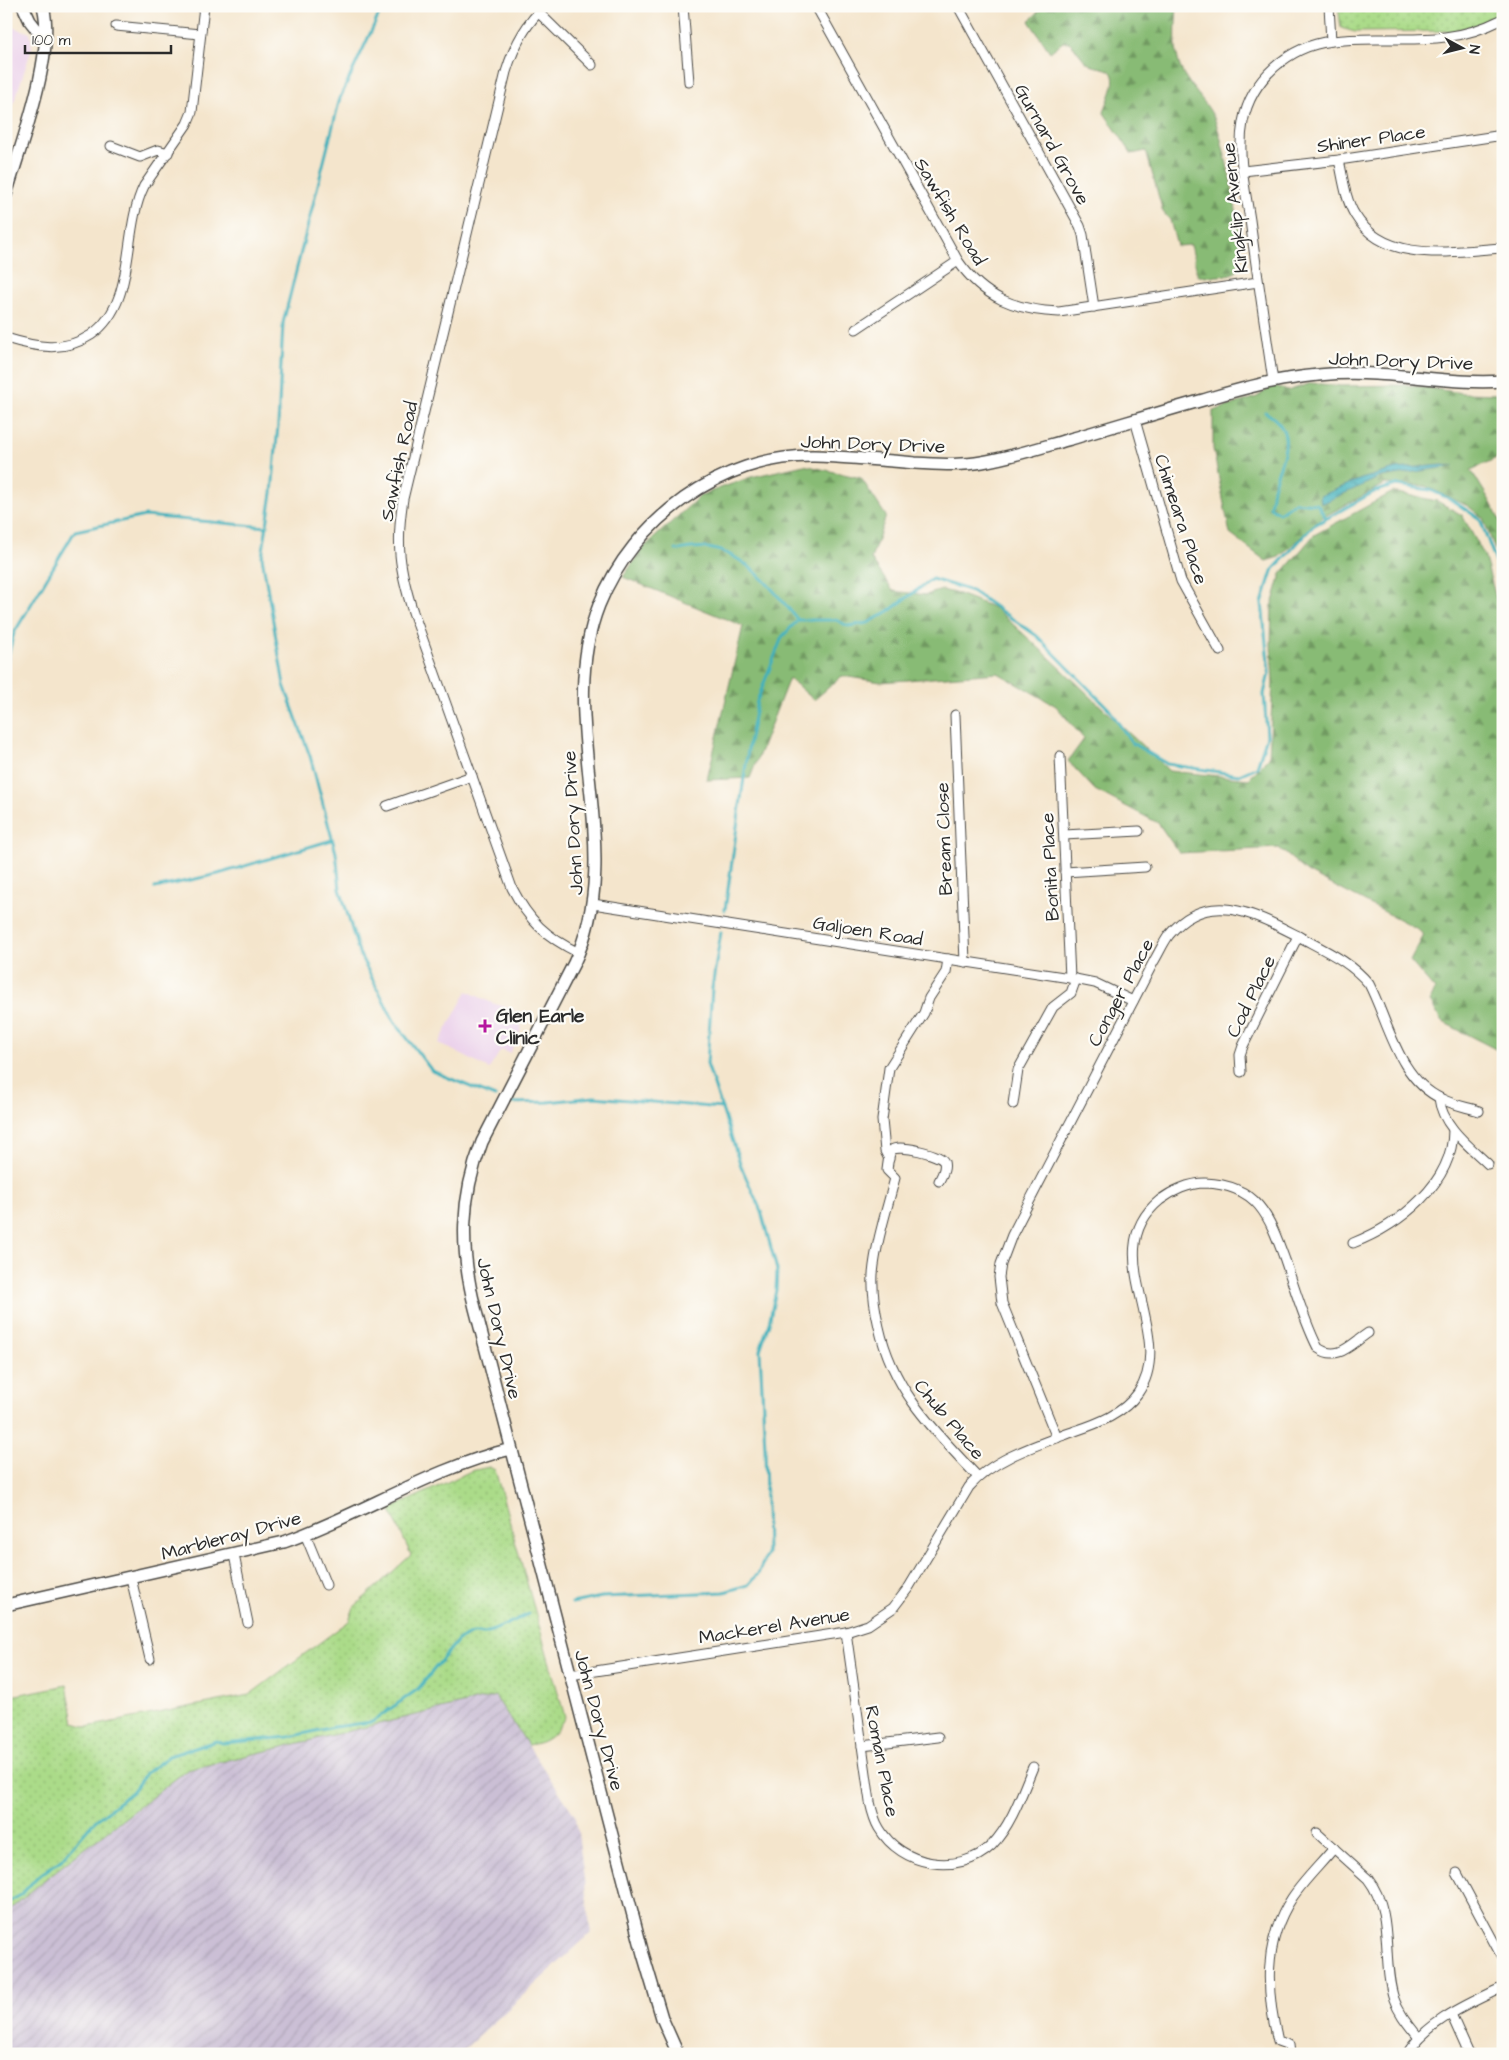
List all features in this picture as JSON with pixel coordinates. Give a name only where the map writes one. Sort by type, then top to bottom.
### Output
[{"type":"street","points":[[23,6],[30,21],[45,40]]},
{"type":"street","points":[[6,195],[42,70],[46,17],[43,6]]},
{"type":"street","points":[[6,338],[30,346],[69,345],[84,339],[107,321],[115,309],[120,297],[134,216],[139,198],[144,186],[188,124],[192,112],[204,6]]},
{"type":"street","points":[[683,6],[689,82]]},
{"type":"street","name":"Sawfish Road","points":[[816,6],[958,262],[982,288],[1018,307],[1059,312],[1258,282]]},
{"type":"street","name":"Gurnard Grove","points":[[958,6],[1080,226],[1094,307]]},
{"type":"street","points":[[1329,6],[1332,41]]},
{"type":"street","points":[[542,9],[592,65]]},
{"type":"street","name":"Sawfish Road","points":[[542,9],[526,27],[517,42],[506,72],[403,499],[398,531],[399,560],[403,579],[512,888],[539,928],[550,938],[579,953]]},
{"type":"street","name":"Kingklip Avenue","points":[[1273,381],[1243,171],[1242,143],[1244,121],[1254,93],[1269,72],[1286,58],[1306,48],[1332,41],[1445,38],[1503,19]]},
{"type":"street","points":[[116,26],[200,34]]},
{"type":"street","name":"Shiner Place","points":[[1243,171],[1339,160],[1503,135]]},
{"type":"street","points":[[111,146],[137,157],[158,150],[168,153]]},
{"type":"street","points":[[1339,160],[1354,214],[1368,231],[1385,243],[1396,248],[1422,251],[1503,248]]},
{"type":"street","points":[[856,329],[958,262]]},
{"type":"street","name":"John Dory Drive","points":[[678,2054],[653,1990],[570,1675],[467,1276],[464,1240],[467,1195],[474,1163],[487,1129],[579,953],[588,931],[593,904],[595,850],[583,706],[584,665],[593,622],[607,588],[632,547],[657,521],[684,498],[738,470],[768,461],[809,456],[928,464],[972,464],[1022,453],[1273,381],[1310,375],[1343,373],[1470,381],[1503,381]]},
{"type":"street","name":"Chimeara Place","points":[[1135,420],[1181,581],[1220,651]]},
{"type":"street","name":"Bream Close","points":[[955,715],[965,962]]},
{"type":"street","name":"Bonita Place","points":[[1060,756],[1065,872],[1073,978]]},
{"type":"street","points":[[387,806],[472,776]]},
{"type":"street","points":[[1064,835],[1139,831]]},
{"type":"street","points":[[1065,872],[1144,867]]},
{"type":"street","name":"Galjoen Road","points":[[593,904],[1073,978],[1103,986],[1134,1001]]},
{"type":"street","name":"Conger Place","points":[[1057,1438],[1002,1303],[999,1277],[1001,1264],[1012,1234],[1166,939],[1176,928],[1198,913],[1218,909],[1237,909],[1260,917],[1344,960],[1361,974],[1369,984],[1406,1066],[1421,1085],[1439,1098],[1479,1110]]},
{"type":"street","name":"Cod Place","points":[[1241,1072],[1240,1055],[1243,1046],[1298,936]]},
{"type":"street","points":[[889,1160],[884,1145],[882,1120],[888,1068],[924,1013],[929,998],[946,972],[948,959]]},
{"type":"street","points":[[1014,1104],[1018,1070],[1053,1007],[1070,995],[1073,978]]},
{"type":"street","points":[[1439,1098],[1443,1112],[1453,1130],[1488,1164]]},
{"type":"street","points":[[1353,1243],[1376,1232],[1426,1196],[1448,1157],[1452,1145],[1453,1130]]},
{"type":"street","points":[[889,1160],[892,1150],[898,1147],[926,1152],[941,1158],[944,1163],[944,1174],[940,1181]]},
{"type":"street","name":"Chub Place","points":[[889,1160],[887,1170],[895,1178],[875,1256],[873,1277],[876,1314],[880,1334],[891,1366],[911,1401],[978,1476]]},
{"type":"street","name":"Mackerel Avenue","points":[[570,1675],[846,1632],[868,1625],[881,1618],[901,1598],[960,1500],[978,1476],[993,1465],[1103,1421],[1117,1413],[1132,1400],[1142,1386],[1147,1372],[1150,1348],[1134,1263],[1134,1246],[1138,1231],[1148,1212],[1164,1197],[1187,1186],[1200,1183],[1224,1185],[1246,1194],[1258,1205],[1272,1224],[1318,1348],[1332,1355],[1340,1352],[1368,1333]]},
{"type":"street","name":"Marbleray Drive","points":[[6,1605],[234,1555],[305,1534],[478,1457],[511,1449]]},
{"type":"street","points":[[305,1534],[326,1585]]},
{"type":"street","points":[[234,1555],[248,1623]]},
{"type":"street","points":[[132,1578],[150,1659]]},
{"type":"street","name":"Roman Place","points":[[846,1632],[870,1802],[878,1827],[890,1842],[905,1854],[918,1860],[938,1864],[957,1863],[971,1858],[991,1845],[1008,1822],[1034,1767]]},
{"type":"street","points":[[862,1746],[938,1737]]},
{"type":"street","points":[[1317,1833],[1368,1879],[1375,1888],[1386,1924],[1388,1959],[1394,1997],[1400,2013],[1419,2038]]},
{"type":"street","points":[[1290,2054],[1289,2045],[1278,2041],[1271,2009],[1268,1976],[1272,1944],[1293,1896],[1334,1848]]},
{"type":"street","points":[[1457,1873],[1503,1959]]},
{"type":"street","points":[[1407,2054],[1419,2038],[1451,2014],[1503,1987]]},
{"type":"street","points":[[1451,2014],[1470,2054]]},
{"type":"shaded area","points":[[6,25],[30,33],[32,48],[6,126]]},
{"type":"shaded area","points":[[467,991],[492,1003],[515,1010],[513,1015],[522,1021],[520,1032],[510,1053],[501,1050],[489,1069],[439,1043]]},
{"type":"shaded area","points":[[495,1696],[576,1817],[591,1933],[459,2054],[6,2054],[6,1913],[44,1880],[187,1770]]},
{"type":"green space","points":[[1044,6],[1177,6],[1176,40],[1180,67],[1214,118],[1223,147],[1240,241],[1241,259],[1239,269],[1236,272],[1220,276],[1198,276],[1191,245],[1177,246],[1170,220],[1163,212],[1146,151],[1132,154],[1104,113],[1112,91],[1113,75],[1108,70],[1088,63],[1069,42],[1063,42],[1050,52],[1029,21]]},
{"type":"green space","points":[[1338,6],[1503,6],[1503,13],[1483,23],[1452,31],[1355,32],[1341,28]]},
{"type":"green space","points":[[1312,383],[1341,386],[1408,385],[1462,393],[1503,394],[1503,455],[1471,470],[1503,527],[1503,570],[1483,518],[1468,506],[1425,486],[1385,484],[1323,517],[1279,557],[1266,561],[1230,534],[1213,449],[1213,411],[1257,397],[1274,385],[1287,391]]},
{"type":"green space","points":[[804,465],[861,478],[886,516],[871,559],[893,591],[926,595],[942,590],[959,594],[995,608],[1169,771],[1249,779],[1269,757],[1273,682],[1271,644],[1272,605],[1281,574],[1314,535],[1393,492],[1437,501],[1462,515],[1484,555],[1503,623],[1503,1053],[1441,1021],[1430,1001],[1435,990],[1410,961],[1424,935],[1416,928],[1307,872],[1279,848],[1179,853],[1158,823],[1095,790],[1068,761],[1084,739],[1056,706],[998,673],[881,682],[842,676],[814,700],[789,678],[750,778],[707,780],[743,626],[623,577],[643,548],[701,495],[751,477]]},
{"type":"green space","points":[[489,1467],[495,1470],[565,1717],[551,1737],[542,1742],[528,1745],[495,1696],[187,1770],[44,1880],[6,1913],[6,1697],[67,1685],[74,1723],[87,1727],[249,1695],[349,1621],[354,1607],[411,1555],[390,1509],[471,1471]]},
{"type":"water","points":[[1442,465],[1454,466],[1381,477],[1321,504],[1320,496],[1361,479],[1395,469]]},
{"type":"waterway","points":[[383,6],[340,98],[283,323],[278,425],[272,493],[262,557],[284,685],[310,756],[336,853],[340,889],[359,953],[394,1021],[432,1071],[495,1097]]},
{"type":"waterway","points":[[1265,412],[1276,420],[1285,438],[1283,457],[1273,488],[1270,507],[1279,513],[1295,502],[1317,504],[1326,518]]},
{"type":"waterway","points":[[725,910],[749,743],[757,701],[782,637],[798,620],[836,620],[848,626],[868,623],[889,611],[932,579],[972,591],[1037,636],[1109,709],[1132,743],[1167,764],[1239,775],[1257,767],[1267,736],[1264,694],[1269,673],[1262,603],[1272,571],[1313,526],[1374,492],[1396,485],[1430,490],[1450,499],[1480,519],[1503,581]]},
{"type":"waterway","points":[[6,664],[14,633],[75,531],[145,516],[267,527]]},
{"type":"waterway","points":[[676,550],[704,547],[736,558],[759,575],[798,620]]},
{"type":"waterway","points":[[155,888],[218,874],[332,840]]},
{"type":"waterway","points":[[572,1603],[602,1597],[724,1592],[748,1585],[758,1574],[767,1554],[765,1448],[760,1350],[769,1323],[776,1290],[777,1270],[761,1211],[741,1166],[707,1064],[712,988],[721,932]]},
{"type":"waterway","points":[[509,1103],[548,1102],[594,1097],[722,1108]]},
{"type":"waterway","points":[[6,1903],[21,1895],[37,1877],[61,1860],[95,1821],[133,1791],[146,1773],[169,1756],[216,1741],[223,1743],[289,1737],[334,1727],[372,1722],[418,1689],[458,1640],[472,1633],[485,1633],[494,1630],[529,1614]]},
{"type":"place","name":"Glen Earle Clinic","points":[[485,1026]]}]
